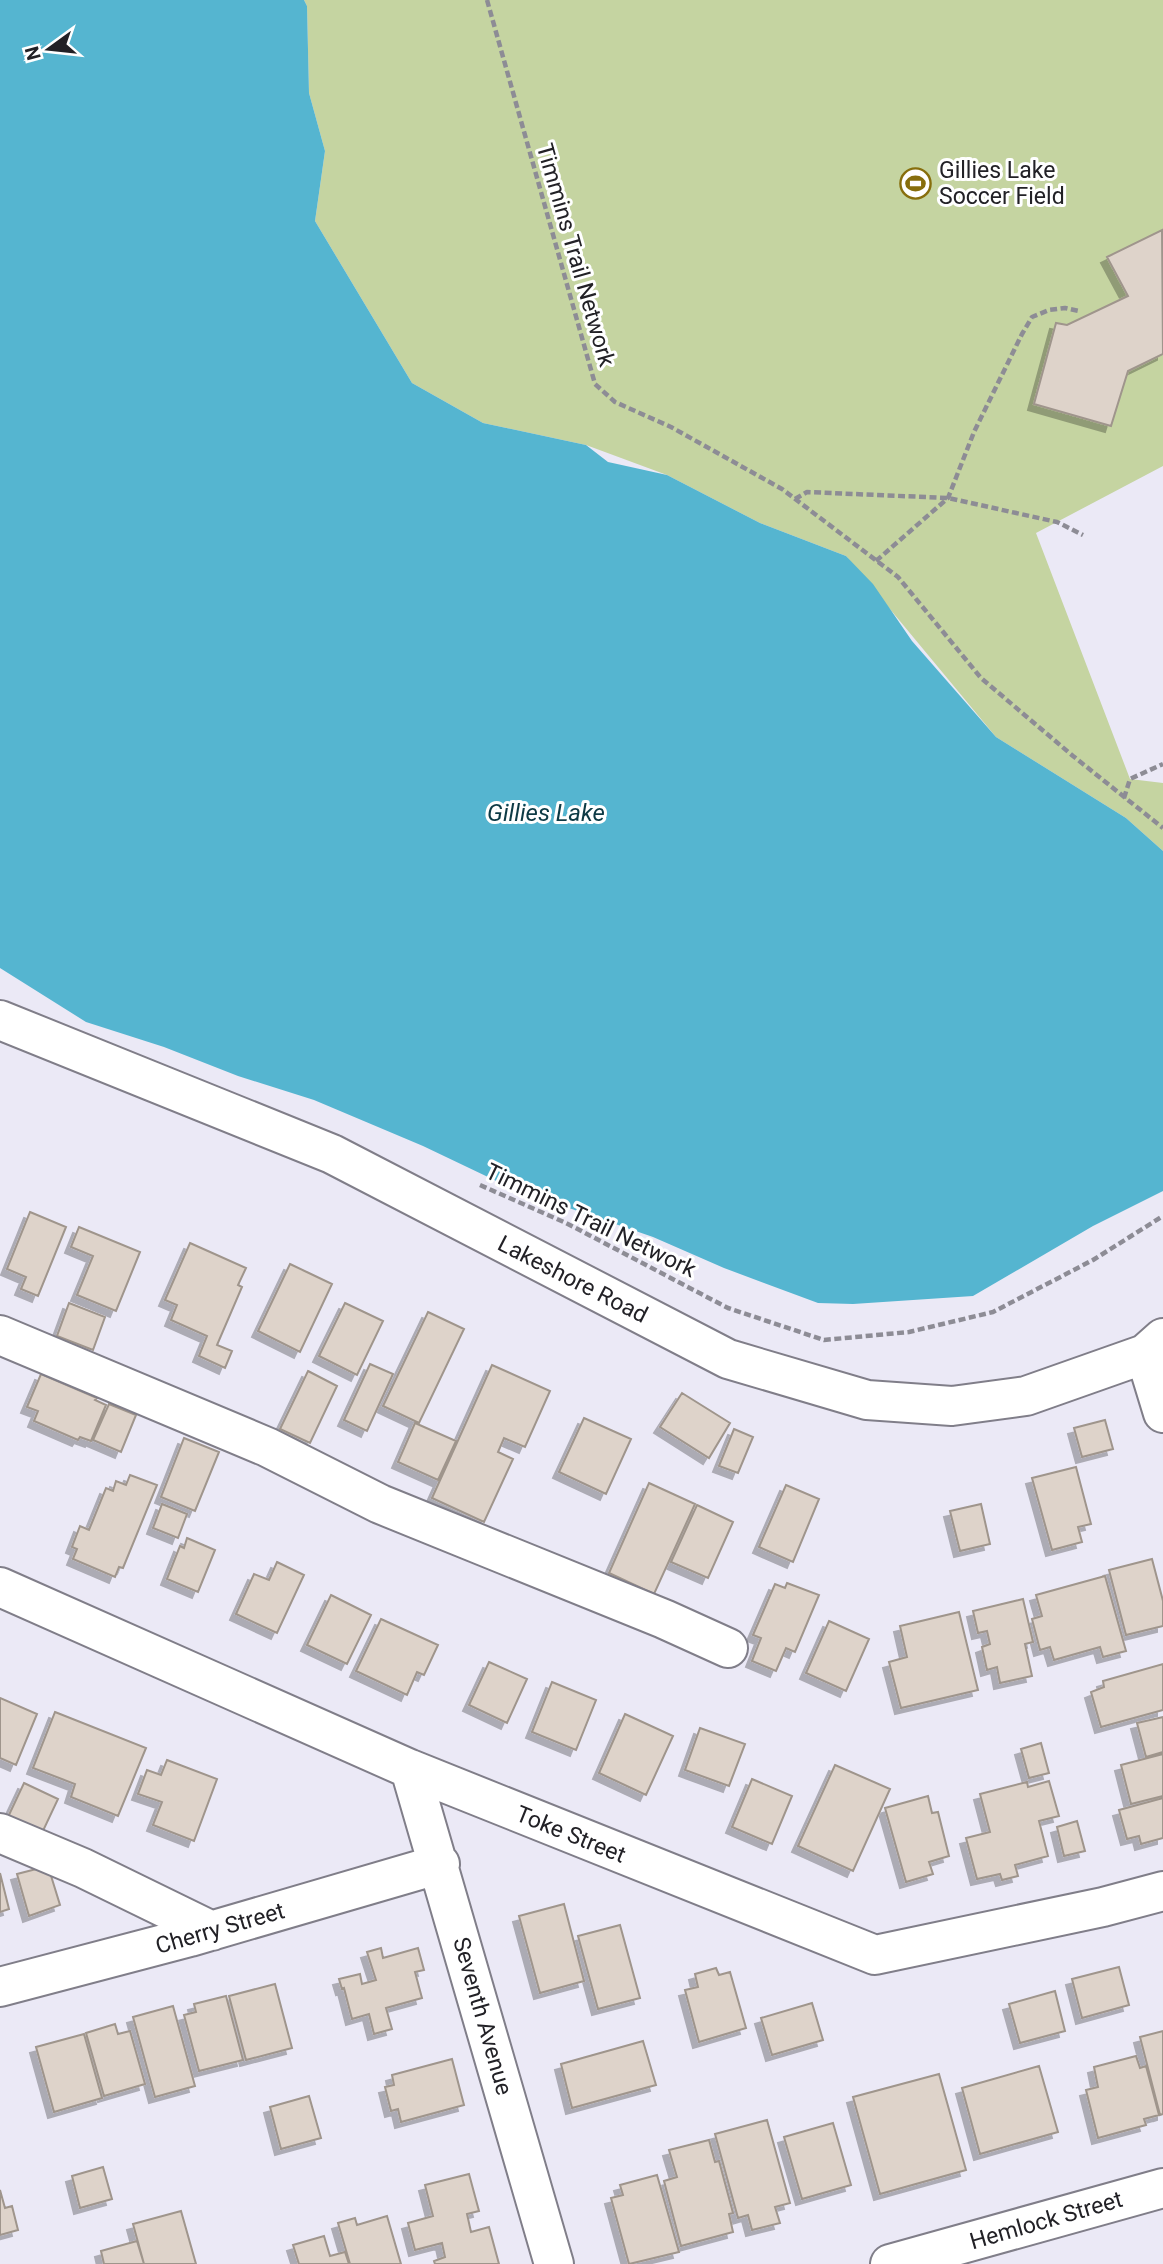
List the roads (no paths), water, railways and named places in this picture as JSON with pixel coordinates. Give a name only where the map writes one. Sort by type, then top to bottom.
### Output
[{"type":"street","name":"Lakeshore Road","points":[[0,1020],[332,1154],[728,1359],[867,1400],[952,1406],[1026,1396],[1154,1346]]},
{"type":"street","points":[[0,1335],[267,1447],[380,1504],[664,1619],[728,1648]]},
{"type":"street","points":[[1154,1346],[1163,1413]]},
{"type":"street","name":"Toke Street","points":[[0,1587],[411,1769],[875,1955],[1103,1907],[1163,1891]]},
{"type":"street","name":"Seventh Avenue","points":[[411,1769],[554,2264]]},
{"type":"street","points":[[0,1833],[83,1868],[212,1931]]},
{"type":"street","name":"Cherry Street","points":[[0,1987],[212,1931],[440,1864]]},
{"type":"street","name":"Hemlock Street","points":[[890,2264],[1163,2188]]},
{"type":"water","name":"Gillies Lake","points":[[0,0],[304,0],[307,6],[309,93],[325,151],[315,221],[412,383],[483,423],[586,445],[608,462],[667,475],[760,523],[846,556],[873,584],[912,641],[996,737],[1126,818],[1163,851],[1163,1191],[1093,1226],[973,1296],[853,1304],[818,1303],[724,1268],[653,1237],[511,1188],[423,1146],[314,1100],[86,1022],[0,968]]},
{"type":"place","name":"Gillies Lake Soccer Field","points":[[916,183]]}]
